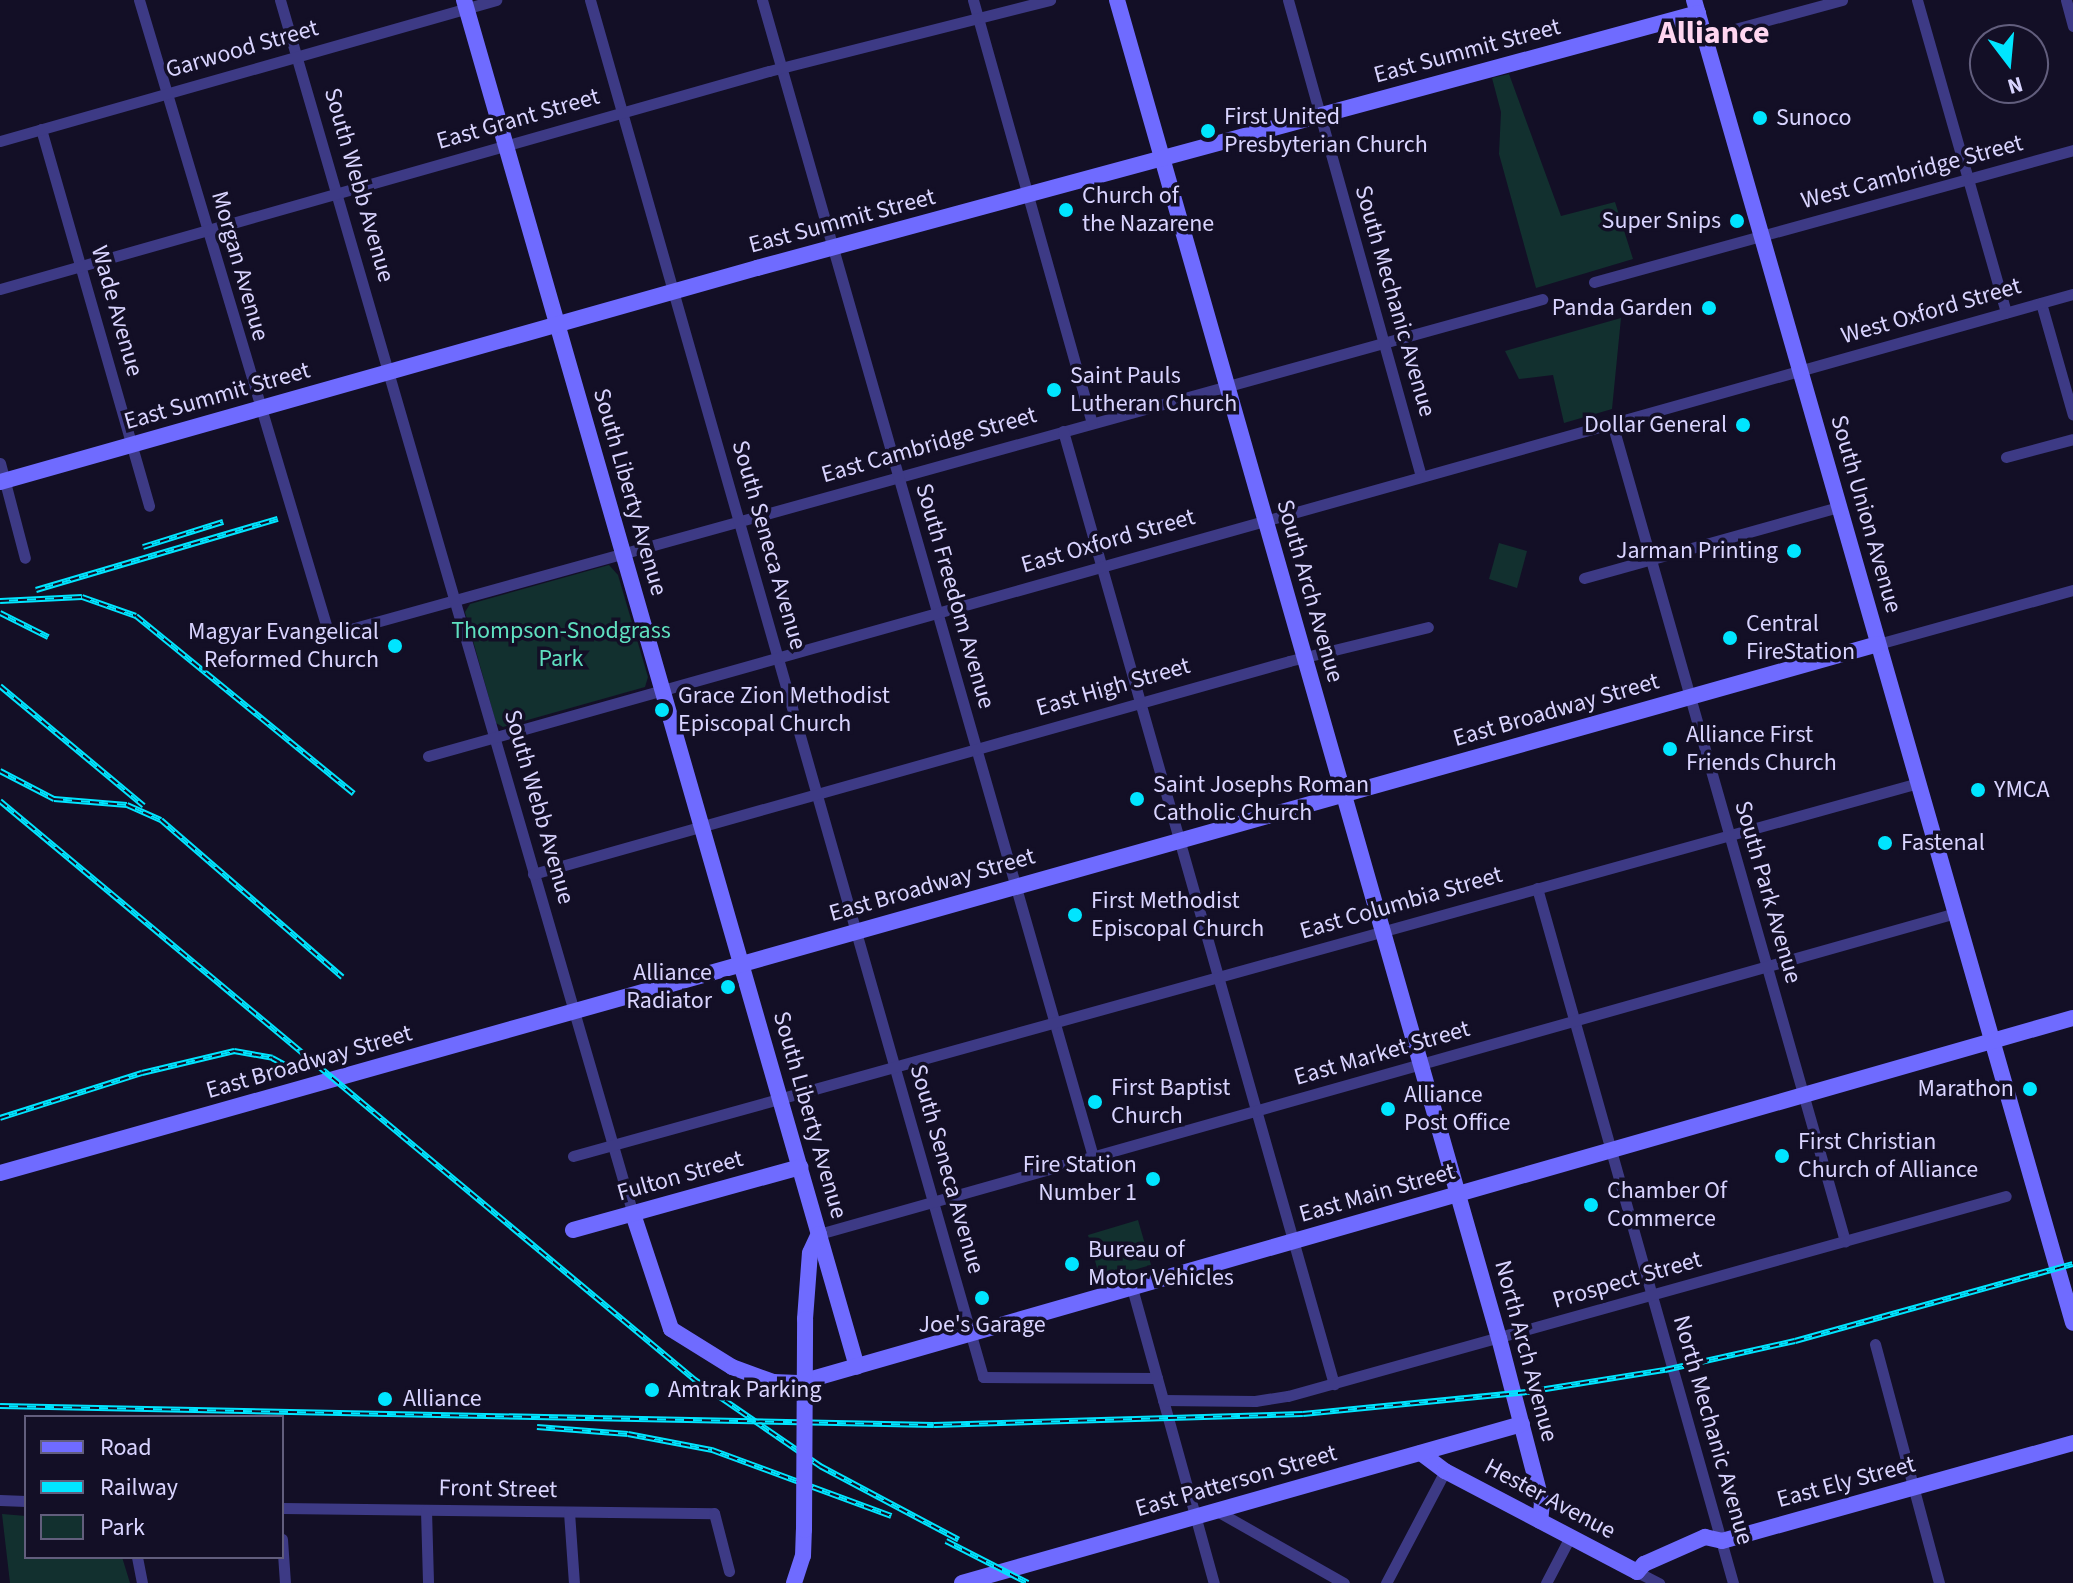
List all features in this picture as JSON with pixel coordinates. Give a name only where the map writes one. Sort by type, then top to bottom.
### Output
[{"type":"street","name":"Morgan Avenue","points":[[139,0],[329,635]]},
{"type":"street","name":"South Webb Avenue","points":[[280,0],[660,1310],[671,1329],[712,1358],[773,1382]]},
{"type":"street","name":"Garwood Street","points":[[0,141],[465,4],[496,0]]},
{"type":"street","name":"South Seneca Avenue","points":[[590,0],[983,1377],[1157,1378]]},
{"type":"street","name":"South Freedom Avenue","points":[[762,0],[1093,1157]]},
{"type":"street","points":[[973,0],[1092,423]]},
{"type":"street","name":"East Grant Street","points":[[0,289],[781,68],[1050,0]]},
{"type":"street","name":"South Arch Avenue","points":[[1117,0],[1457,1195]]},
{"type":"street","name":"South Mechanic Avenue","points":[[1288,0],[1421,476]]},
{"type":"street","points":[[1705,37],[1842,0]]},
{"type":"street","points":[[1917,0],[2006,313]]},
{"type":"street","points":[[2066,0],[2073,26]]},
{"type":"street","name":"South Liberty Avenue","points":[[465,4],[857,1367]]},
{"type":"street","name":"East Summit Street","points":[[2,482],[557,324],[1163,162],[1696,6]]},
{"type":"street","name":"South Union Avenue","points":[[1696,6],[2073,1323]]},
{"type":"street","name":"Wade Avenue","points":[[41,129],[149,506]]},
{"type":"street","name":"West Cambridge Street","points":[[1762,237],[2073,150]]},
{"type":"street","points":[[1594,282],[1762,237]]},
{"type":"street","name":"West Oxford Street","points":[[1800,370],[2073,294]]},
{"type":"street","name":"East Cambridge Street","points":[[329,635],[1542,299]]},
{"type":"street","points":[[2041,303],[2073,415]]},
{"type":"street","name":"East Oxford Street","points":[[428,756],[1800,370]]},
{"type":"street","name":"South Park Avenue","points":[[1612,423],[1845,1241]]},
{"type":"street","points":[[1063,431],[1334,1384]]},
{"type":"street","points":[[2006,457],[2073,439]]},
{"type":"street","points":[[0,463],[2,482],[25,558]]},
{"type":"street","points":[[1584,578],[1839,507]]},
{"type":"street","points":[[1878,644],[2073,590]]},
{"type":"street","name":"East High Street","points":[[533,874],[1140,702],[1381,636],[1428,627]]},
{"type":"street","name":"East Broadway Street","points":[[0,1173],[1878,644]]},
{"type":"street","name":"East Columbia Street","points":[[573,1156],[1918,783]]},
{"type":"street","points":[[1537,888],[1574,1021]]},
{"type":"street","name":"East Market Street","points":[[819,1234],[1956,913]]},
{"type":"street","name":"East Main Street","points":[[773,1382],[798,1383],[857,1367],[2073,1018]]},
{"type":"street","name":"North Mechanic Avenue","points":[[1574,1021],[1733,1583]]},
{"type":"street","name":"Fulton Street","points":[[573,1230],[800,1167]]},
{"type":"street","name":"North Arch Avenue","points":[[1457,1195],[1522,1424],[1542,1503],[1540,1521]]},
{"type":"street","name":"Prospect Street","points":[[1163,1400],[1258,1401],[1334,1384],[2006,1196]]},
{"type":"street","points":[[794,1583],[803,1556],[805,1319],[810,1253],[819,1234]]},
{"type":"street","points":[[1132,1288],[1214,1583]]},
{"type":"street","points":[[1875,1344],[1939,1583]]},
{"type":"street","name":"East Patterson Street","points":[[962,1583],[1522,1424]]},
{"type":"street","name":"East Ely Street","points":[[1637,1572],[1705,1537],[1722,1541],[2073,1443]]},
{"type":"street","name":"Hester Avenue","points":[[1421,1453],[1445,1471],[1659,1583]]},
{"type":"street","points":[[1386,1583],[1445,1471]]},
{"type":"street","points":[[0,1500],[24,1501]]},
{"type":"street","name":"Front Street","points":[[284,1508],[714,1513],[729,1571]]},
{"type":"street","points":[[426,1510],[428,1583]]},
{"type":"street","points":[[1217,1511],[1229,1523],[1344,1583]]},
{"type":"street","points":[[569,1512],[574,1583]]},
{"type":"street","points":[[1546,1583],[1570,1537]]},
{"type":"street","points":[[137,1559],[142,1583]]},
{"type":"street","points":[[283,1559],[285,1583]]},
{"type":"green space","points":[[1509,74],[1561,216],[1615,202],[1633,259],[1536,288],[1499,154],[1501,112],[1492,78]]},
{"type":"green space","points":[[1621,318],[1612,409],[1564,423],[1553,375],[1519,379],[1505,351]]},
{"type":"green space","points":[[1499,543],[1527,551],[1517,588],[1489,579]]},
{"type":"green space","name":"Thompson-Snodgrass Park","points":[[609,565],[618,575],[648,677],[645,687],[503,727],[496,723],[465,612],[470,604]]},
{"type":"green space","points":[[1138,1220],[1151,1265],[1109,1277],[1097,1268],[1088,1235]]},
{"type":"green space","points":[[2,1514],[24,1516],[24,1559],[123,1559],[130,1583],[10,1583]]},
{"type":"railway","points":[[36,590],[278,519]]},
{"type":"railway","points":[[143,547],[223,522]]},
{"type":"railway","points":[[0,601],[82,597],[136,616],[354,794]]},
{"type":"railway","points":[[0,613],[48,637]]},
{"type":"railway","points":[[0,686],[144,806]]},
{"type":"railway","points":[[0,771],[54,799],[127,805],[161,820],[342,977]]},
{"type":"railway","points":[[0,801],[695,1380],[820,1466],[959,1540]]},
{"type":"railway","points":[[0,1118],[142,1073],[234,1051],[272,1058],[298,1072]]},
{"type":"railway","points":[[0,1406],[934,1425],[1303,1414],[1527,1392],[1665,1370],[1795,1341],[2073,1264]]},
{"type":"railway","points":[[537,1427],[628,1434],[712,1450],[891,1516]]},
{"type":"railway","points":[[946,1541],[1028,1583]]},
{"type":"place","name":"Sunoco","points":[[1760,118]]},
{"type":"place","name":"First United Presbyterian Church","points":[[1208,131]]},
{"type":"place","name":"Church of the Nazarene","points":[[1066,210]]},
{"type":"place","name":"Super Snips","points":[[1737,221]]},
{"type":"place","name":"Panda Garden","points":[[1709,308]]},
{"type":"place","name":"Saint Pauls Lutheran Church","points":[[1054,390]]},
{"type":"place","name":"Dollar General","points":[[1743,425]]},
{"type":"place","name":"Jarman Printing","points":[[1794,551]]},
{"type":"place","name":"Central FireStation","points":[[1730,638]]},
{"type":"place","name":"Magyar Evangelical Reformed Church","points":[[395,646]]},
{"type":"place","name":"Grace Zion Methodist Episcopal Church","points":[[662,710]]},
{"type":"place","name":"Alliance First Friends Church","points":[[1670,749]]},
{"type":"place","name":"YMCA","points":[[1978,790]]},
{"type":"place","name":"Saint Josephs Roman Catholic Church","points":[[1137,799]]},
{"type":"place","name":"Fastenal","points":[[1885,843]]},
{"type":"place","name":"First Methodist Episcopal Church","points":[[1075,915]]},
{"type":"place","name":"Alliance Radiator","points":[[728,987]]},
{"type":"place","name":"Marathon","points":[[2030,1089]]},
{"type":"place","name":"First Baptist Church","points":[[1095,1102]]},
{"type":"place","name":"Alliance Post Office","points":[[1388,1109]]},
{"type":"place","name":"First Christian Church of Alliance","points":[[1782,1156]]},
{"type":"place","name":"Fire Station Number 1","points":[[1153,1179]]},
{"type":"place","name":"Chamber Of Commerce","points":[[1591,1205]]},
{"type":"place","name":"Bureau of Motor Vehicles","points":[[1072,1264]]},
{"type":"place","name":"Joe's Garage","points":[[982,1298]]},
{"type":"place","name":"Amtrak Parking","points":[[652,1390]]},
{"type":"place","name":"Alliance","points":[[385,1399]]},
{"type":"district","name":"Alliance","points":[[1714,33]]}]
